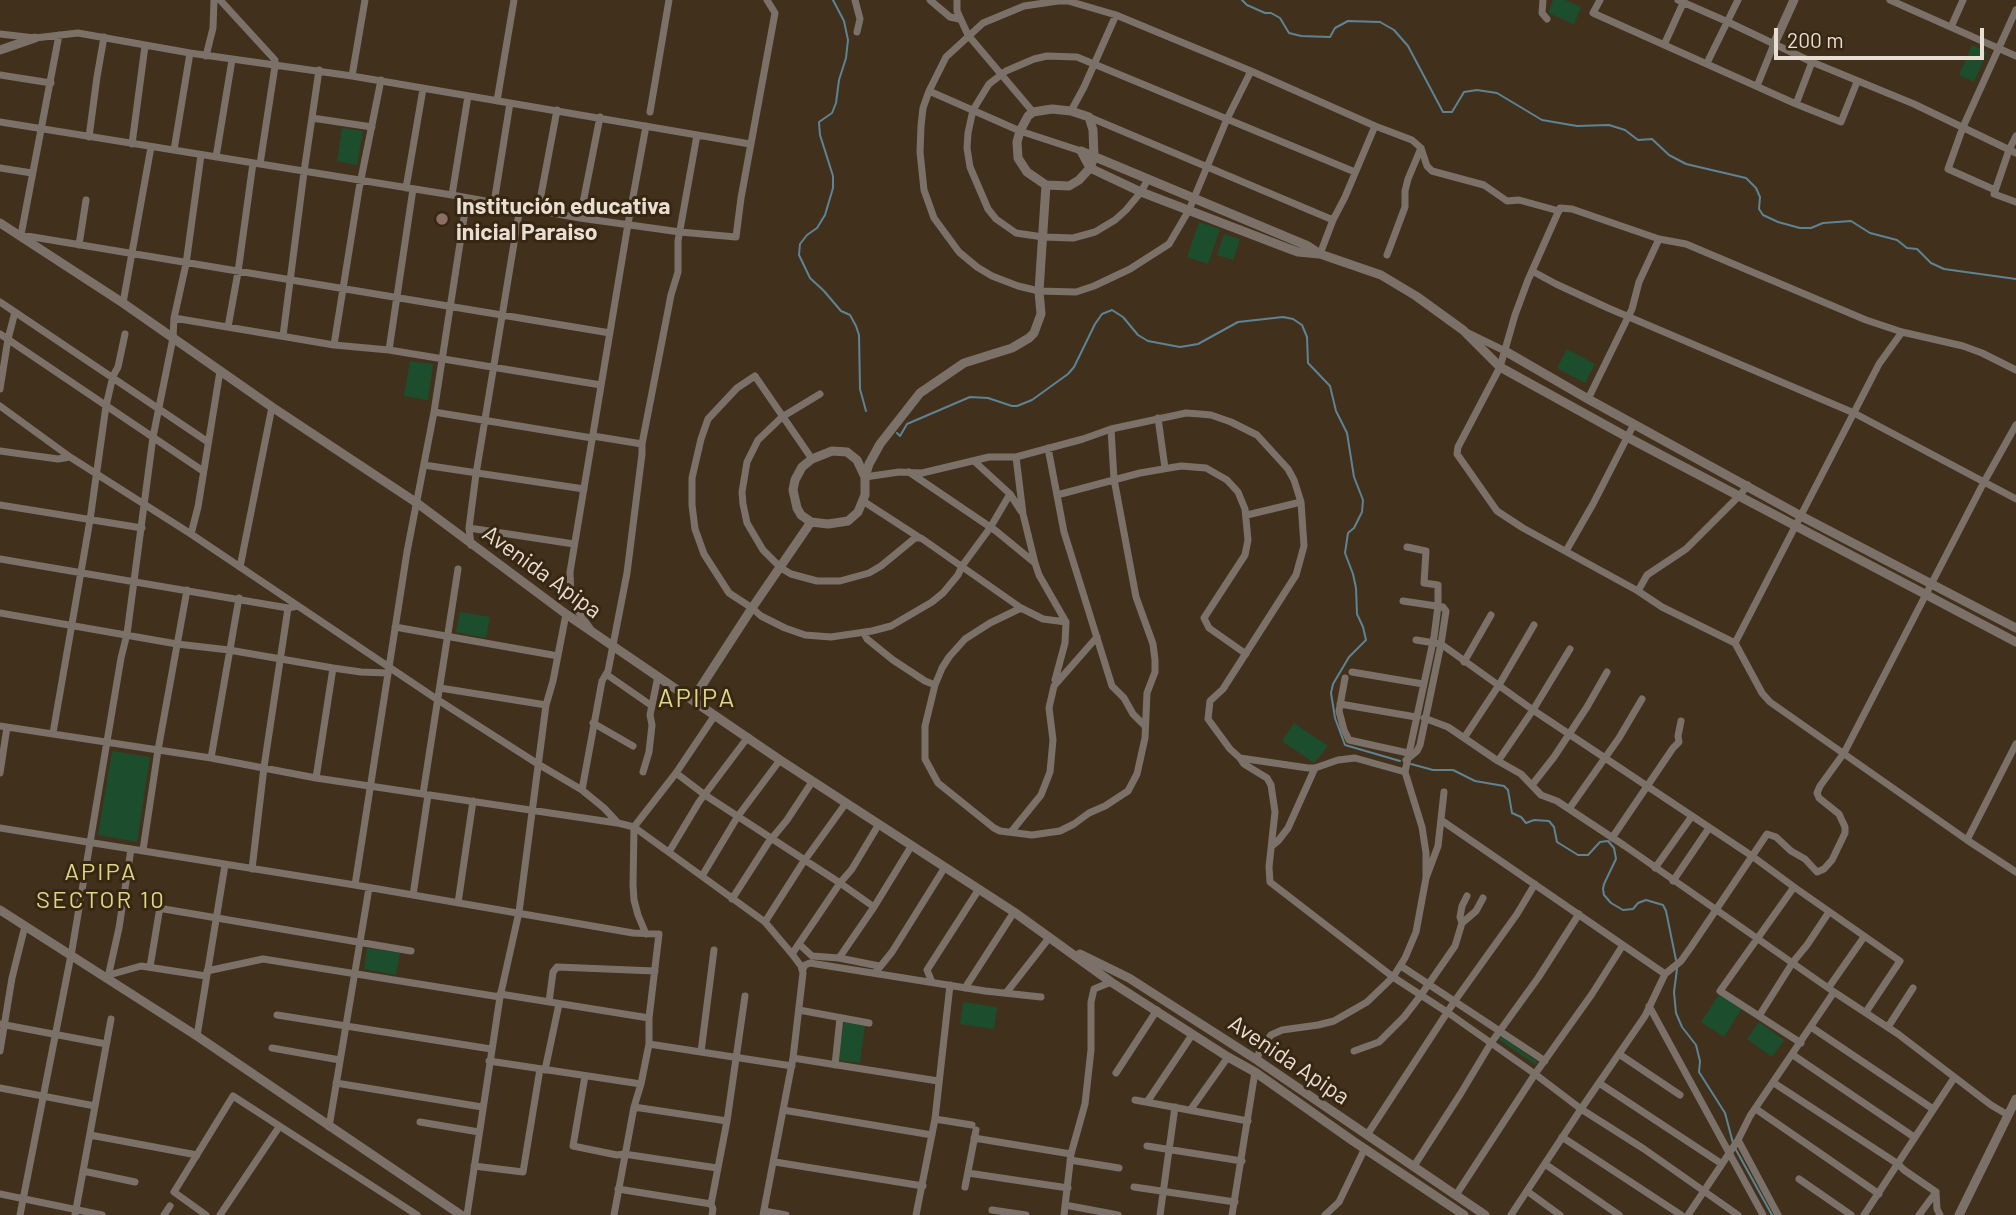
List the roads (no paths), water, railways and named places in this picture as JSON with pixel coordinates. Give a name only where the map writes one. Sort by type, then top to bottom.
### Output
[{"type":"street","points":[[206,56],[213,28],[214,0]]},
{"type":"street","points":[[220,0],[272,55],[275,66],[228,327]]},
{"type":"street","points":[[352,76],[365,0]]},
{"type":"street","points":[[497,101],[514,0]]},
{"type":"street","points":[[650,112],[669,0]]},
{"type":"street","points":[[0,122],[580,218],[737,237],[750,144],[775,13],[767,0]]},
{"type":"street","points":[[855,0],[860,19],[857,32]]},
{"type":"street","points":[[930,0],[950,17],[959,19]]},
{"type":"street","points":[[957,0],[959,19],[968,36],[1033,112]]},
{"type":"street","points":[[1543,0],[1542,13],[1547,19]]},
{"type":"street","points":[[1601,0],[1594,13],[1841,122],[1857,82]]},
{"type":"street","points":[[1707,63],[1738,0]]},
{"type":"street","points":[[1757,86],[1794,0]]},
{"type":"street","points":[[1890,0],[1906,3],[2016,56]]},
{"type":"street","points":[[1951,27],[1963,0]]},
{"type":"street","points":[[1251,71],[1227,119],[1195,198],[1169,244],[1130,269],[1094,286],[1076,292],[1039,291],[1018,286],[977,267],[959,252],[934,218],[924,190],[920,152],[923,108],[946,57],[983,23],[1024,6],[1068,1],[1116,15],[1251,71],[1412,140],[1421,148],[1432,172],[1484,185],[1507,201],[1519,200],[1559,211]]},
{"type":"street","points":[[1664,45],[1682,1],[1812,62],[1963,127],[2012,152]]},
{"type":"street","points":[[1995,190],[1948,169],[1963,127],[2016,10]]},
{"type":"street","points":[[1071,111],[1116,15]]},
{"type":"street","points":[[0,50],[35,38],[78,33],[206,56],[381,80],[750,144]]},
{"type":"street","points":[[0,34],[35,38]]},
{"type":"street","points":[[59,35],[21,236],[610,333]]},
{"type":"street","points":[[89,137],[104,37]]},
{"type":"street","points":[[132,144],[145,46]]},
{"type":"street","points":[[174,150],[190,53]]},
{"type":"street","points":[[1148,179],[1142,192],[1115,220],[1096,232],[1073,239],[1016,233],[996,219],[988,209],[970,167],[967,148],[973,110],[989,84],[1001,74],[1034,59],[1077,57],[1355,172]]},
{"type":"street","points":[[216,157],[232,60]]},
{"type":"street","points":[[1796,104],[1812,62]]},
{"type":"street","points":[[283,337],[319,70]]},
{"type":"street","points":[[0,75],[51,83]]},
{"type":"street","points":[[334,345],[381,80]]},
{"type":"street","points":[[389,351],[424,89]]},
{"type":"street","points":[[929,91],[1020,131],[1081,151],[1195,198],[1308,246],[1320,254]]},
{"type":"street","points":[[452,195],[468,96]]},
{"type":"street","points":[[494,203],[510,103]]},
{"type":"street","points":[[1089,117],[1094,138],[1094,157],[1090,168],[1079,180],[1069,186],[1046,185],[1027,172],[1021,164],[1017,150],[1020,131],[1033,112],[1052,109],[1071,111],[1089,117],[1333,220]]},
{"type":"street","points":[[538,211],[557,110]]},
{"type":"street","points":[[580,218],[600,117]]},
{"type":"street","points":[[312,118],[372,127]]},
{"type":"street","points":[[1320,254],[1376,125]]},
{"type":"street","points":[[593,632],[571,598],[570,572],[646,126]]},
{"type":"street","points":[[582,790],[593,723],[627,573],[642,444],[671,295],[678,272],[680,260],[677,250],[697,135]]},
{"type":"street","points":[[2016,136],[1994,194],[2016,202]]},
{"type":"street","points":[[124,303],[151,147]]},
{"type":"street","points":[[1387,255],[1405,207],[1408,179],[1421,148]]},
{"type":"street","points":[[1081,151],[1090,168],[1142,192],[1287,248],[1320,254],[1381,275],[1463,330],[1500,367],[2016,642]]},
{"type":"street","points":[[20,1215],[71,956],[127,634],[153,437],[186,264],[201,155]]},
{"type":"street","points":[[0,168],[32,173]]},
{"type":"street","points":[[865,477],[857,460],[846,452],[832,451],[813,458],[798,473],[793,491],[797,508],[801,515],[811,522],[828,524],[848,521],[858,512],[863,501],[865,477],[880,444],[920,393],[964,363],[1012,348],[1034,332],[1041,314],[1039,291],[1046,185]]},
{"type":"street","points":[[355,885],[388,669],[434,412],[467,198]]},
{"type":"street","points":[[79,246],[86,200]]},
{"type":"street","points":[[471,545],[469,527],[476,474],[520,207]]},
{"type":"street","points":[[2016,370],[1963,346],[1902,332],[1867,320],[1686,244],[1658,239],[1572,209],[1560,208],[1515,315],[1500,367],[1458,447],[1457,454],[1497,511],[1522,528],[1638,591],[1662,607],[1735,643],[1762,693],[1770,702],[1966,840],[2016,872]]},
{"type":"street","name":"Avenida Apipa","points":[[0,223],[124,303],[272,407],[417,503],[566,614],[812,782],[1014,912],[1111,982],[1255,1072],[1464,1215]]},
{"type":"street","points":[[1588,399],[1628,317],[1639,282],[1658,239]]},
{"type":"street","points":[[1532,271],[1628,317],[1854,414],[2016,499]]},
{"type":"street","points":[[0,302],[208,442]]},
{"type":"street","points":[[0,389],[15,312]]},
{"type":"street","points":[[174,318],[601,385]]},
{"type":"street","points":[[1463,330],[1801,516],[2016,628]]},
{"type":"street","points":[[1735,643],[1879,364],[1902,332]]},
{"type":"street","points":[[0,334],[203,471]]},
{"type":"street","points":[[52,733],[90,520],[106,405],[125,334]]},
{"type":"street","points":[[191,534],[220,371]]},
{"type":"street","points":[[813,458],[755,376],[737,387],[708,419],[692,478],[695,529],[704,554],[729,593],[761,616],[806,635],[831,637],[891,626],[932,602],[952,583],[1010,494]]},
{"type":"street","points":[[820,394],[782,417],[752,449],[742,492],[747,523],[755,539],[781,568],[791,574],[817,581],[840,581],[855,578],[881,566],[909,542],[921,538]]},
{"type":"street","points":[[0,406],[70,457],[191,534],[388,669],[582,790],[618,823]]},
{"type":"street","points":[[240,567],[272,407]]},
{"type":"street","points":[[434,412],[642,444]]},
{"type":"street","points":[[865,477],[922,473],[989,457],[1016,457],[1111,429],[1185,413],[1221,418],[1244,427],[1264,442],[1288,469],[1294,480],[1301,502],[1304,546],[1296,575],[1223,690],[1210,701],[1208,719],[1244,764],[1267,778],[1270,785],[1275,812],[1270,882],[1393,977],[1738,1215]]},
{"type":"street","points":[[1158,418],[1165,468]]},
{"type":"street","points":[[1566,551],[1634,424]]},
{"type":"street","points":[[1511,1215],[1645,1016],[1665,974],[1681,961],[1767,834],[1805,859],[1817,872],[1828,865],[1845,833],[1845,827],[1839,814],[1822,802],[1817,793],[1844,753],[2016,425]]},
{"type":"street","points":[[1021,608],[965,639],[942,668],[927,714],[925,759],[938,783],[994,828],[1032,835],[1060,831],[1128,791],[1137,774],[1145,738],[1147,693],[1155,672],[1155,660],[1153,643],[1136,597],[1114,479],[1111,429]]},
{"type":"street","points":[[1048,448],[1064,532],[1112,687],[1145,726]]},
{"type":"street","points":[[0,451],[58,459],[70,457]]},
{"type":"street","points":[[1011,832],[1041,795],[1050,772],[1053,740],[1049,708],[1065,643],[1066,622],[1035,563],[1023,514],[1016,457]]},
{"type":"street","points":[[974,461],[1010,494],[1023,514]]},
{"type":"street","points":[[425,465],[584,489]]},
{"type":"street","points":[[1057,495],[1165,468],[1196,466],[1220,475],[1238,492],[1247,515],[1248,540],[1245,555],[1204,618],[1209,628],[1246,654]]},
{"type":"street","points":[[909,472],[1035,563]]},
{"type":"street","points":[[1638,591],[1647,575],[1686,549],[1748,485]]},
{"type":"street","points":[[863,501],[1021,608],[1043,619],[1066,622]]},
{"type":"street","points":[[1247,515],[1301,502]]},
{"type":"street","points":[[0,505],[142,528]]},
{"type":"street","points":[[693,699],[811,522]]},
{"type":"street","points":[[469,527],[574,544]]},
{"type":"street","points":[[1407,547],[1426,551],[1424,583],[1438,585],[1437,643],[1420,718]]},
{"type":"street","points":[[0,559],[288,608],[298,606]]},
{"type":"street","points":[[413,894],[457,569]]},
{"type":"street","points":[[143,850],[187,590]]},
{"type":"street","points":[[211,758],[239,598]]},
{"type":"street","points":[[1404,601],[1438,607]]},
{"type":"street","points":[[252,869],[288,608]]},
{"type":"street","points":[[0,613],[361,673],[388,669]]},
{"type":"street","points":[[0,910],[71,956],[108,976],[329,1127],[464,1215],[500,995],[519,912],[546,705],[566,614]]},
{"type":"street","points":[[1464,662],[1491,615]]},
{"type":"street","points":[[1464,738],[1534,625]]},
{"type":"street","points":[[395,627],[558,656]]},
{"type":"street","points":[[864,633],[877,649],[892,660],[935,685]]},
{"type":"street","points":[[1054,686],[1097,637]]},
{"type":"street","points":[[1416,640],[1437,643],[1752,856],[1900,961],[1866,1012]]},
{"type":"street","points":[[1423,684],[1348,675],[1340,704],[1341,723],[1349,740],[1407,757],[1417,751],[1420,745],[1423,684],[1437,643]]},
{"type":"street","points":[[1498,761],[1570,649]]},
{"type":"street","points":[[316,778],[333,668]]},
{"type":"street","points":[[1532,785],[1587,708],[1606,672]]},
{"type":"street","points":[[606,674],[652,706]]},
{"type":"street","points":[[643,772],[649,752],[652,725],[650,715],[658,677]]},
{"type":"street","points":[[440,688],[546,705]]},
{"type":"street","points":[[1569,809],[1628,724],[1642,699]]},
{"type":"street","points":[[1340,704],[1439,723],[1464,738],[1521,774],[1541,795],[1569,809],[1888,1027],[2008,1115]]},
{"type":"street","points":[[646,934],[638,915],[634,892],[634,827],[676,773],[715,715]]},
{"type":"street","points":[[1612,838],[1679,742],[1681,721]]},
{"type":"street","points":[[593,723],[633,746]]},
{"type":"street","points":[[0,773],[4,727],[211,758],[316,778],[618,823],[634,827],[765,922],[803,970]]},
{"type":"street","points":[[668,852],[699,802],[748,737]]},
{"type":"street","points":[[1966,840],[2016,744]]},
{"type":"street","points":[[1407,757],[1405,772],[1422,827],[1426,878]]},
{"type":"street","points":[[1240,758],[1269,764],[1315,768],[1338,760],[1355,758],[1405,772]]},
{"type":"street","points":[[702,876],[737,816],[780,760]]},
{"type":"street","points":[[1273,845],[1287,828],[1315,768]]},
{"type":"street","points":[[676,773],[874,907]]},
{"type":"street","points":[[732,898],[812,782]]},
{"type":"street","points":[[1257,1060],[1260,1049],[1271,1035],[1282,1030],[1318,1026],[1334,1021],[1367,1002],[1401,966],[1416,932],[1426,878],[1438,846],[1444,792]]},
{"type":"street","points":[[458,902],[473,801]]},
{"type":"street","points":[[765,922],[846,803]]},
{"type":"street","points":[[1655,868],[1692,816]]},
{"type":"street","points":[[1441,820],[1665,974]]},
{"type":"street","points":[[792,954],[852,869],[879,824]]},
{"type":"street","points":[[0,828],[413,894],[633,933],[659,934],[649,1018],[649,1044],[624,1154],[614,1215]]},
{"type":"street","points":[[1673,881],[1710,828]]},
{"type":"street","points":[[839,958],[912,845]]},
{"type":"street","points":[[108,976],[119,928],[131,849]]},
{"type":"street","points":[[197,1036],[225,865]]},
{"type":"street","points":[[877,970],[892,952],[945,867]]},
{"type":"street","points":[[1367,1135],[1535,884]]},
{"type":"street","points":[[1794,887],[1720,991],[1801,1043]]},
{"type":"street","points":[[329,1127],[369,888]]},
{"type":"street","points":[[932,982],[927,971],[979,889]]},
{"type":"street","points":[[1354,1051],[1379,1042],[1421,995],[1452,951],[1462,923],[1461,912],[1466,896]]},
{"type":"street","points":[[1462,923],[1476,911],[1483,898]]},
{"type":"street","points":[[150,967],[160,909],[411,951]]},
{"type":"street","points":[[965,988],[1014,912]]},
{"type":"street","points":[[1759,1016],[1829,912]]},
{"type":"street","points":[[1414,1166],[1491,1043],[1538,978],[1579,914]]},
{"type":"street","points":[[0,1051],[2,1025],[25,926]]},
{"type":"street","points":[[1688,1215],[1738,1140],[1750,1116],[1801,1043],[1864,937]]},
{"type":"street","points":[[1006,993],[1049,938]]},
{"type":"street","points":[[799,944],[812,956],[839,958],[877,970],[965,988],[1041,997]]},
{"type":"street","points":[[1456,1195],[1623,945]]},
{"type":"street","name":"Avenida Apipa","points":[[1065,948],[1129,978],[1257,1060],[1485,1215]]},
{"type":"street","points":[[701,1052],[714,950]]},
{"type":"street","points":[[108,976],[141,966],[206,973],[263,959],[649,1018]]},
{"type":"street","points":[[786,1215],[763,1213],[793,1062],[803,970],[805,965],[810,963],[877,970]]},
{"type":"street","points":[[1401,966],[1545,1061]]},
{"type":"street","points":[[549,1002],[553,972],[557,967],[655,971]]},
{"type":"street","points":[[1063,1215],[1070,1157],[1084,1110],[1091,1050],[1091,1002],[1094,989],[1111,982]]},
{"type":"street","points":[[916,1215],[935,1119],[950,985]]},
{"type":"street","points":[[1888,1027],[1913,988]]},
{"type":"street","points":[[712,1215],[711,1204],[727,1121],[745,996]]},
{"type":"street","points":[[474,1166],[523,1172],[559,1004]]},
{"type":"street","points":[[1649,1006],[1763,1215]]},
{"type":"street","points":[[799,1010],[869,1023]]},
{"type":"street","points":[[1116,1073],[1157,1010]]},
{"type":"street","points":[[277,1015],[491,1049]]},
{"type":"street","points":[[835,1065],[840,1018]]},
{"type":"street","points":[[75,1212],[111,1019]]},
{"type":"street","points":[[2,1025],[106,1044]]},
{"type":"street","points":[[1811,1027],[1933,1109]]},
{"type":"street","points":[[1147,1102],[1192,1035]]},
{"type":"street","points":[[649,1044],[736,1057],[835,1065],[938,1081]]},
{"type":"street","points":[[272,1048],[340,1060]]},
{"type":"street","points":[[1619,1055],[1680,1095]]},
{"type":"street","points":[[1793,1055],[1914,1137]]},
{"type":"street","points":[[1191,1109],[1228,1057]]},
{"type":"street","points":[[489,1061],[641,1084]]},
{"type":"street","points":[[1233,1215],[1255,1072]]},
{"type":"street","points":[[585,1076],[573,1146],[617,1155],[717,1168]]},
{"type":"street","points":[[1864,1215],[1954,1078]]},
{"type":"street","points":[[337,1083],[482,1107]]},
{"type":"street","points":[[1599,1083],[1722,1164]]},
{"type":"street","points":[[1774,1083],[1936,1192]]},
{"type":"street","points":[[0,1088],[95,1106]]},
{"type":"street","points":[[206,1215],[174,1192],[233,1096],[403,1211],[417,1215]]},
{"type":"street","points":[[1959,1215],[2016,1099]]},
{"type":"street","points":[[1135,1100],[1248,1121]]},
{"type":"street","points":[[634,1107],[727,1121]]},
{"type":"street","points":[[1160,1215],[1175,1107]]},
{"type":"street","points":[[1756,1109],[1879,1194]]},
{"type":"street","points":[[783,1110],[932,1135]]},
{"type":"street","points":[[935,1119],[1119,1168]]},
{"type":"street","points":[[420,1122],[479,1132]]},
{"type":"street","points":[[220,1215],[279,1127]]},
{"type":"street","points":[[965,1187],[974,1131]]},
{"type":"street","points":[[90,1135],[197,1155]]},
{"type":"street","points":[[1562,1138],[1681,1215]]},
{"type":"street","points":[[1738,1140],[1778,1215]]},
{"type":"street","points":[[1147,1146],[1242,1161]]},
{"type":"street","points":[[1325,1215],[1339,1202],[1365,1148]]},
{"type":"street","points":[[775,1162],[923,1186]]},
{"type":"street","points":[[1545,1164],[1619,1215]]},
{"type":"street","points":[[83,1171],[135,1182]]},
{"type":"street","points":[[968,1173],[1068,1188]]},
{"type":"street","points":[[1799,1180],[1852,1215]]},
{"type":"street","points":[[1134,1186],[1235,1202]]},
{"type":"street","points":[[618,1189],[711,1204]]},
{"type":"street","points":[[1527,1191],[1560,1215]]},
{"type":"street","points":[[1919,1215],[1936,1192]]},
{"type":"street","points":[[1936,1192],[1940,1215]]},
{"type":"street","points":[[0,1194],[75,1212],[102,1215]]},
{"type":"street","points":[[1065,1205],[1118,1215]]},
{"type":"street","points":[[164,1215],[170,1206]]},
{"type":"street","points":[[992,1210],[1026,1215]]},
{"type":"waterway","points":[[833,0],[844,21],[848,40],[836,103],[832,113],[819,122],[820,135],[833,176],[833,188],[825,215],[817,228],[800,244],[799,255],[810,278],[841,311],[850,315],[856,326],[859,335],[860,389],[866,411]]},
{"type":"waterway","points":[[1242,0],[1247,5],[1280,18],[1289,33],[1301,36],[1330,37],[1335,28],[1348,21],[1380,22],[1394,30],[1408,46],[1443,112],[1452,112],[1464,92],[1477,90],[1497,93],[1542,120],[1577,126],[1609,125],[1625,130],[1638,140],[1652,139],[1669,155],[1686,164],[1746,178],[1756,188],[1760,197],[1759,209],[1763,215],[1778,222],[1811,228],[1823,223],[1851,221],[1870,233],[1897,240],[1907,248],[1917,249],[1931,263],[1944,269],[2016,279]]},
{"type":"waterway","points":[[897,433],[900,436],[907,424],[970,397],[988,398],[1012,406],[1032,400],[1068,374],[1095,324],[1102,314],[1112,310],[1148,341],[1180,347],[1198,344],[1238,322],[1283,317],[1293,319],[1302,325],[1307,337],[1308,363],[1330,386],[1336,411],[1347,433],[1354,477],[1363,500],[1362,512],[1354,528],[1348,533],[1345,553],[1353,574],[1357,614],[1366,640],[1349,657],[1333,684],[1331,693],[1335,718],[1345,745],[1400,761]]},
{"type":"waterway","points":[[1411,764],[1433,770],[1453,770],[1475,781],[1504,786],[1508,790],[1512,813],[1526,823],[1534,820],[1549,821],[1554,827],[1557,842],[1578,855],[1588,855],[1600,842],[1608,841],[1614,848],[1616,859],[1604,884],[1604,895],[1623,910],[1633,909],[1646,900],[1663,905],[1676,960]]},
{"type":"waterway","points":[[1677,969],[1674,992],[1676,1013],[1682,1027],[1696,1045],[1700,1061],[1699,1072],[1725,1113],[1733,1143]]},
{"type":"waterway","points":[[1735,1148],[1772,1215]]},
{"type":"place","name":"Institución educativa inicial Paraiso","points":[[442,219]]},
{"type":"district","name":"APIPA","points":[[697,698]]},
{"type":"district","name":"APIPA SECTOR 10","points":[[101,886]]}]
